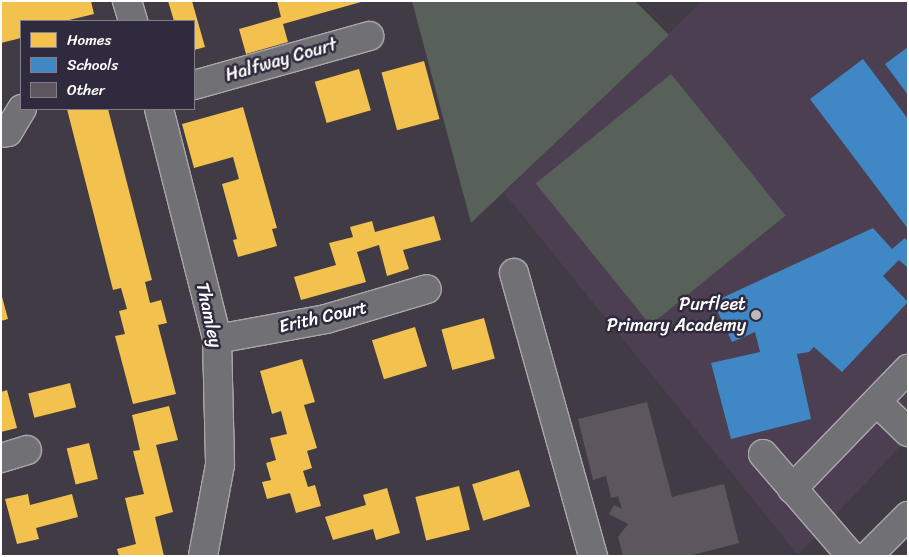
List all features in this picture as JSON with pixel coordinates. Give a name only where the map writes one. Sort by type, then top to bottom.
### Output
[{"type":"street","points":[[127,1],[133,20]]},
{"type":"street","name":"Halfway Court","points":[[195,85],[369,36]]},
{"type":"street","points":[[1,133],[8,132],[21,110]]},
{"type":"street","name":"Thamley","points":[[159,110],[217,339],[220,465],[203,556]]},
{"type":"street","points":[[514,273],[593,556]]},
{"type":"street","name":"Erith Court","points":[[217,339],[326,319],[427,290]]},
{"type":"street","points":[[792,489],[908,369]]},
{"type":"street","points":[[876,402],[908,432]]},
{"type":"street","points":[[1,458],[27,450]]},
{"type":"street","points":[[763,454],[851,556]]},
{"type":"street","points":[[868,556],[908,516]]},
{"type":"shaded area","points":[[412,1],[635,1],[669,35],[471,223]]},
{"type":"shaded area","name":"Purfleet Primary Academy","points":[[702,1],[908,1],[908,438],[798,555],[504,193]]},
{"type":"shaded area","points":[[671,74],[786,215],[650,325],[536,184]]},
{"type":"building: Homes","points":[[1,1],[91,1],[94,14],[69,20],[20,20],[20,38],[1,43]]},
{"type":"building: Homes","points":[[168,1],[192,1],[205,47],[195,50],[195,20],[174,20]]},
{"type":"building: Homes","points":[[277,1],[361,2],[283,24],[288,42],[246,54],[239,29],[281,17]]},
{"type":"building: Homes","points":[[424,61],[440,119],[397,130],[381,72]]},
{"type":"building: Homes","points":[[359,69],[371,110],[327,123],[315,82]]},
{"type":"building: Homes","points":[[243,107],[277,228],[272,229],[277,246],[238,257],[233,240],[237,239],[222,184],[239,179],[233,157],[194,168],[182,124]]},
{"type":"building: Homes","points":[[67,110],[108,110],[152,280],[145,282],[150,303],[161,300],[167,323],[158,325],[176,394],[133,404],[115,336],[125,334],[119,311],[127,309],[121,288],[113,290]]},
{"type":"building: Homes","points":[[434,216],[441,240],[403,250],[409,269],[387,276],[379,245],[357,252],[366,282],[301,300],[294,277],[336,265],[329,243],[353,237],[350,227],[372,221],[375,232]]},
{"type":"building: Homes","points":[[1,293],[8,319],[1,321]]},
{"type":"building: Homes","points":[[484,318],[495,359],[452,370],[441,329]]},
{"type":"building: Homes","points":[[415,327],[427,366],[384,379],[372,340]]},
{"type":"building: Homes","points":[[302,359],[315,402],[304,405],[317,448],[307,451],[312,468],[303,471],[308,487],[315,485],[321,506],[296,513],[290,493],[267,499],[262,482],[271,480],[266,463],[276,460],[270,438],[287,434],[281,411],[272,414],[260,371]]},
{"type":"building: Homes","points":[[70,383],[76,407],[34,418],[28,393]]},
{"type":"building: Homes","points":[[7,390],[17,428],[1,432],[1,392]]},
{"type":"building: Homes","points":[[169,406],[178,440],[156,445],[173,512],[155,517],[164,556],[119,556],[117,549],[136,544],[125,498],[144,494],[133,451],[140,450],[132,415]]},
{"type":"building: Homes","points":[[89,443],[98,479],[76,484],[67,449]]},
{"type":"building: Homes","points":[[519,470],[530,506],[483,521],[472,484]]},
{"type":"building: Homes","points":[[459,486],[470,530],[426,541],[415,497]]},
{"type":"building: Homes","points":[[387,488],[400,533],[376,540],[373,529],[333,540],[325,517],[366,505],[363,495]]},
{"type":"building: Homes","points":[[28,494],[30,505],[72,494],[78,517],[36,528],[39,539],[17,544],[5,499]]},
{"type":"building: Schools","points":[[908,47],[908,95],[885,64]]},
{"type":"building: Schools","points":[[863,59],[908,119],[908,229],[810,99]]},
{"type":"building: Schools","points":[[873,228],[892,249],[905,238],[908,241],[908,268],[899,260],[883,276],[908,302],[842,372],[814,347],[809,352],[797,354],[811,419],[731,439],[711,363],[760,352],[755,332],[732,342],[713,302]]},
{"type":"building: Other","points":[[647,402],[672,497],[724,484],[739,543],[689,556],[623,556],[618,537],[628,524],[609,514],[614,505],[622,509],[618,496],[611,498],[606,476],[593,480],[578,419]]},
{"type":"place","name":"Purfleet Primary Academy","points":[[756,315]]}]
